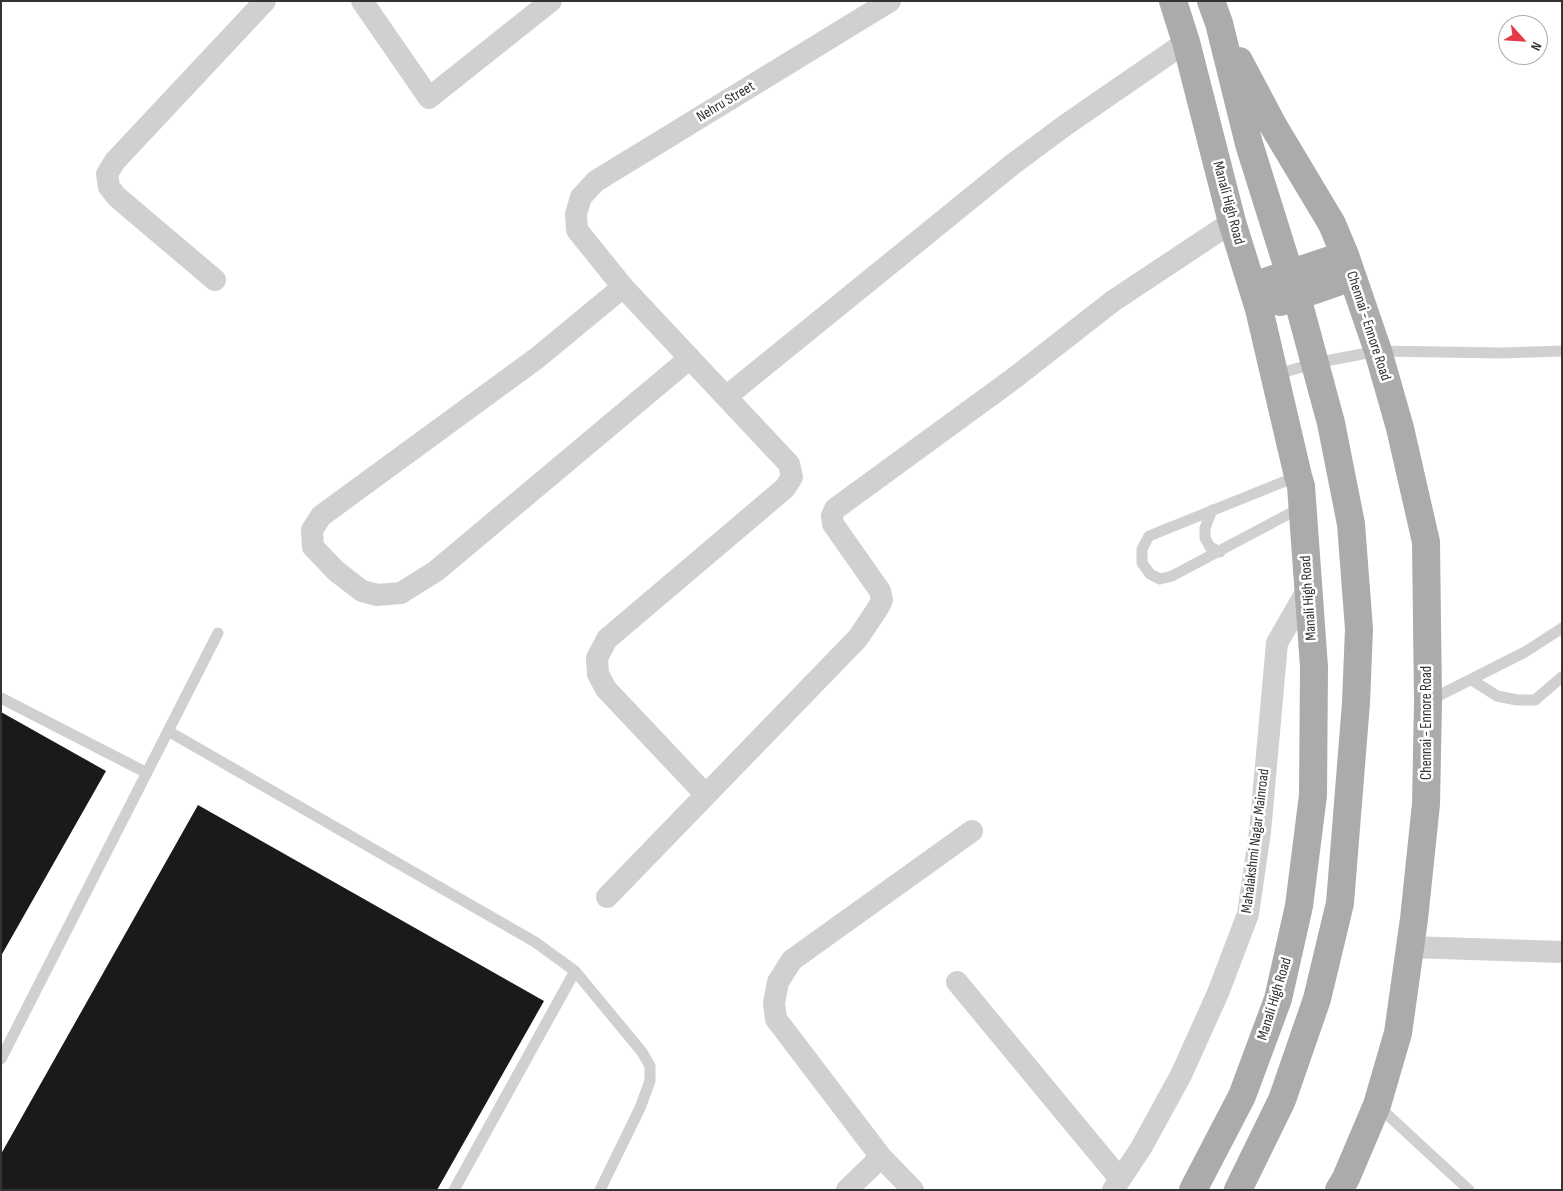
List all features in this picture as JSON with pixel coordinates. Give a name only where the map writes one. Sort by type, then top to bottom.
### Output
[{"type":"main road","name":"Manali High Road","points":[[1173,1],[1186,42],[1232,222],[1256,298],[1298,476],[1314,666],[1313,795],[1299,906],[1278,999],[1242,1096],[1193,1190]]},
{"type":"main road","name":"Chennai - Ennore Road","points":[[1215,12],[1274,127],[1332,224],[1378,351],[1400,428],[1426,542],[1428,701],[1426,804],[1410,947],[1398,1033],[1377,1105],[1339,1190]]},
{"type":"main road","points":[[1215,12],[1249,144],[1293,285],[1332,423],[1351,524],[1359,629],[1356,703],[1340,903],[1317,998],[1282,1100],[1238,1190]]},
{"type":"main road","points":[[1256,298],[1348,266]]},
{"type":"street","points":[[215,280],[117,197],[109,187],[107,174],[115,160],[265,1]]},
{"type":"street","points":[[362,1],[429,98],[552,1]]},
{"type":"street","name":"Nehru Street","points":[[623,288],[577,230],[576,214],[580,197],[596,181],[890,1]]},
{"type":"street","points":[[727,396],[1013,164],[1067,124],[1186,42]]},
{"type":"street","points":[[607,897],[858,638],[882,600],[880,591],[833,524],[832,516],[835,509],[1005,384],[1113,301],[1232,222]]},
{"type":"street","points":[[690,358],[436,572],[401,593],[377,595],[362,591],[336,571],[313,548],[312,530],[321,516],[522,368],[623,288],[727,396],[789,464],[792,477],[785,488],[607,639],[597,658],[598,674],[606,690],[706,795]]},
{"type":"street","name":"Mahalakshmi Nagar Mainroad","points":[[1117,1184],[1141,1148],[1181,1075],[1218,994],[1248,914],[1260,832],[1277,643],[1308,589]]},
{"type":"street","points":[[913,1190],[881,1157],[776,1019],[774,1003],[778,982],[792,960],[972,831]]},
{"type":"street","points":[[1410,947],[1562,952]]},
{"type":"street","points":[[957,982],[1117,1184]]},
{"type":"street","points":[[847,1190],[881,1157]]},
{"type":"lane","points":[[1275,375],[1315,363],[1378,351],[1502,353],[1562,350]]},
{"type":"lane","points":[[1298,476],[1148,536],[1142,549],[1142,563],[1150,574],[1160,579],[1172,576],[1302,508]]},
{"type":"lane","points":[[1212,510],[1205,528],[1205,538],[1210,547],[1220,552]]},
{"type":"lane","points":[[1428,701],[1525,652],[1562,628]]},
{"type":"lane","points":[[1,1059],[218,633]]},
{"type":"lane","points":[[1472,680],[1497,696],[1517,700],[1535,700],[1562,677]]},
{"type":"lane","points":[[1,698],[147,773]]},
{"type":"lane","points":[[168,731],[535,942],[574,971],[642,1052],[650,1066],[650,1080],[640,1108],[600,1190]]},
{"type":"lane","points":[[454,1190],[574,971]]},
{"type":"lane","points":[[1377,1105],[1469,1190]]},
{"type":"building","points":[[1,712],[106,771],[1,956]]},
{"type":"building","points":[[198,805],[544,1001],[437,1190],[1,1190],[1,1154]]}]
